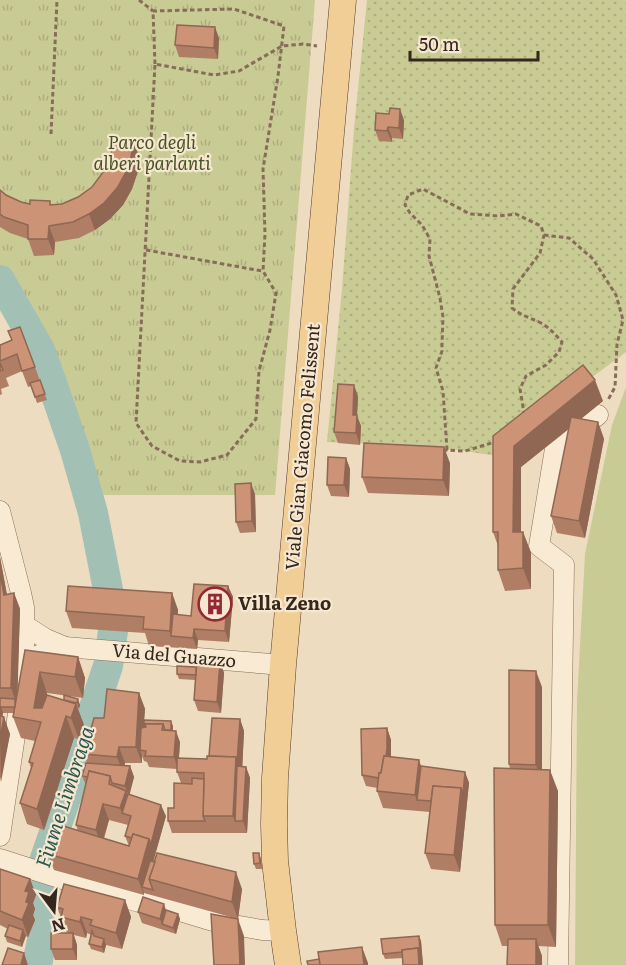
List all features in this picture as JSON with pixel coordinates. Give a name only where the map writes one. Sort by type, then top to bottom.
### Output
[{"type":"main road","name":"Viale Gian Giacomo Felissent","points":[[288,965],[275,861],[275,778],[283,666],[344,0]]},
{"type":"street","points":[[558,965],[564,565],[539,546],[555,449],[598,415]]},
{"type":"street","points":[[0,511],[24,607],[24,662],[13,757],[0,836]]},
{"type":"street","name":"Via del Guazzo","points":[[24,625],[64,647]]},
{"type":"street","name":"Via del Guazzo","points":[[24,662],[50,650],[64,647],[283,666]]},
{"type":"street","points":[[0,859],[103,892],[163,906],[216,922],[283,932]]},
{"type":"path","points":[[51,134],[57,0]]},
{"type":"path","points":[[139,0],[153,11],[234,9],[284,26],[263,169],[265,234],[263,271],[276,293],[270,330],[259,371],[256,419],[227,455],[200,462],[180,461],[152,446],[136,423],[155,64],[153,11]]},
{"type":"path","points":[[155,64],[214,75],[239,70],[282,46],[303,44],[320,46]]},
{"type":"path","points":[[447,450],[442,391],[436,368],[442,351],[443,316],[429,256],[430,239],[422,225],[405,205],[408,195],[423,189],[470,214],[499,216],[516,214],[541,226],[544,235],[540,253],[513,289],[512,308],[521,315],[551,329],[562,342],[559,352],[546,365],[526,376],[520,389],[524,417]]},
{"type":"path","points":[[544,235],[569,238],[593,259],[616,294],[623,320],[617,344],[615,387],[598,415]]},
{"type":"path","points":[[146,250],[263,271]]},
{"type":"path","points":[[435,450],[465,450],[499,441]]},
{"type":"green space","name":"Parco degli alberi parlanti","points":[[0,0],[315,0],[275,495],[99,495],[85,448],[45,351],[0,269]]},
{"type":"green space","points":[[367,0],[626,0],[626,352],[583,384],[497,456],[438,447],[327,442]]},
{"type":"green space","points":[[626,387],[626,965],[575,965],[577,700],[585,554],[612,425]]},
{"type":"building","points":[[177,25],[215,27],[214,48],[175,45]]},
{"type":"building","points":[[390,108],[400,109],[399,128],[388,127],[387,131],[375,130],[376,113],[389,114]]},
{"type":"building","points":[[113,139],[133,140],[131,157],[117,188],[104,203],[89,214],[73,222],[49,226],[48,239],[28,239],[28,225],[0,214],[0,190],[21,202],[30,204],[30,200],[50,201],[50,205],[62,204],[78,197],[92,187],[104,171],[111,154]]},
{"type":"building","points":[[20,327],[35,367],[22,371],[17,354],[0,361],[0,345],[12,340],[8,331]]},
{"type":"building","points":[[583,365],[595,380],[514,446],[513,532],[523,532],[523,568],[498,570],[498,532],[493,532],[493,436]]},
{"type":"building","points":[[40,380],[45,394],[35,397],[30,383]]},
{"type":"building","points":[[338,384],[354,385],[353,415],[357,415],[356,433],[334,432]]},
{"type":"building","points":[[571,417],[598,422],[579,521],[551,516]]},
{"type":"building","points":[[364,443],[444,447],[443,480],[362,477]]},
{"type":"building","points":[[328,457],[346,458],[344,485],[327,485]]},
{"type":"building","points":[[251,483],[252,521],[236,522],[235,484]]},
{"type":"building","points":[[0,573],[4,595],[14,593],[11,688],[0,688]]},
{"type":"building","points":[[194,584],[228,586],[225,631],[194,629],[193,638],[171,636],[173,614],[191,616]]},
{"type":"building","points":[[68,586],[172,593],[170,631],[143,629],[144,617],[66,611]]},
{"type":"building","points":[[25,650],[78,657],[75,677],[40,672],[34,708],[42,708],[47,695],[76,704],[71,718],[66,716],[37,809],[20,803],[33,763],[29,762],[41,722],[13,717]]},
{"type":"building","points":[[197,660],[220,662],[217,702],[194,700]]},
{"type":"building","points":[[177,666],[196,667],[196,675],[177,674]]},
{"type":"building","points":[[509,670],[536,671],[536,765],[509,764]]},
{"type":"building","points":[[107,689],[139,693],[136,747],[119,747],[117,757],[84,754],[94,718],[104,718]]},
{"type":"building","points":[[64,695],[78,699],[77,703],[64,700]]},
{"type":"building","points":[[0,698],[15,699],[15,707],[1,707],[0,713]]},
{"type":"building","points":[[0,716],[4,717],[0,739]]},
{"type":"building","points":[[212,718],[240,719],[237,763],[236,757],[209,756]]},
{"type":"building","points":[[144,720],[171,721],[171,730],[165,730],[163,724],[145,724],[146,727],[144,727]]},
{"type":"building","points":[[145,724],[163,724],[162,730],[176,731],[174,757],[145,756],[146,751],[140,750],[141,728],[146,727]]},
{"type":"building","points":[[387,728],[386,756],[384,756],[379,778],[362,775],[361,729]]},
{"type":"building","points":[[207,756],[236,757],[233,816],[203,816],[204,773],[177,772],[177,758],[207,759]]},
{"type":"building","points":[[384,756],[419,760],[415,795],[377,791]]},
{"type":"building","points":[[86,763],[130,766],[125,786],[112,783],[110,776],[89,771],[88,777],[82,776]]},
{"type":"building","points":[[237,766],[246,767],[243,821],[235,821]]},
{"type":"building","points":[[421,766],[465,772],[463,794],[461,788],[433,786],[431,801],[417,800]]},
{"type":"building","points":[[494,768],[550,770],[548,925],[495,925]]},
{"type":"building","points":[[89,771],[110,776],[109,784],[126,791],[120,808],[103,804],[96,830],[76,825]]},
{"type":"building","points":[[192,778],[204,779],[203,816],[205,821],[168,821],[168,808],[174,808],[174,783],[192,784]]},
{"type":"building","points":[[433,786],[461,788],[454,855],[425,853]]},
{"type":"building","points":[[128,794],[161,805],[151,844],[149,839],[133,834],[132,838],[125,836],[131,816],[122,813]]},
{"type":"building","points":[[60,825],[129,846],[133,834],[149,839],[138,879],[48,854]]},
{"type":"building","points":[[157,853],[236,872],[232,902],[149,879]]},
{"type":"building","points":[[253,853],[259,853],[260,863],[254,864]]},
{"type":"building","points":[[150,861],[155,862],[149,879],[153,890],[142,887]]},
{"type":"building","points":[[0,869],[30,879],[25,891],[29,892],[26,902],[29,903],[22,920],[0,911]]},
{"type":"building","points":[[64,884],[125,900],[116,933],[90,925],[92,920],[81,917],[80,922],[61,917],[63,909],[57,907]]},
{"type":"building","points":[[143,897],[164,904],[160,919],[138,912]]},
{"type":"building","points":[[166,910],[178,914],[173,928],[162,924]]},
{"type":"building","points":[[211,914],[238,919],[240,965],[214,965]]},
{"type":"building","points":[[9,925],[23,930],[20,941],[5,936]]},
{"type":"building","points":[[92,931],[94,936],[104,939],[102,947],[89,944]]},
{"type":"building","points":[[51,933],[73,933],[73,949],[51,949]]},
{"type":"building","points":[[419,936],[420,954],[418,948],[383,954],[381,939]]},
{"type":"building","points":[[508,939],[536,939],[536,965],[507,965]]},
{"type":"building","points":[[362,947],[364,965],[320,965],[318,952]]},
{"type":"building","points":[[8,948],[24,953],[21,965],[2,965]]},
{"type":"building","points":[[418,948],[419,965],[403,965],[402,950]]},
{"type":"building","points":[[319,959],[320,965],[308,965],[307,961]]},
{"type":"waterway","name":"Fiume Limbraga","points":[[0,280],[40,350],[75,450],[93,513],[111,605]]},
{"type":"waterway","name":"Fiume Limbraga","points":[[37,965],[42,940],[42,905],[38,879],[108,666],[113,631]]},
{"type":"place","name":"Villa Zeno","points":[[215,604]]}]
